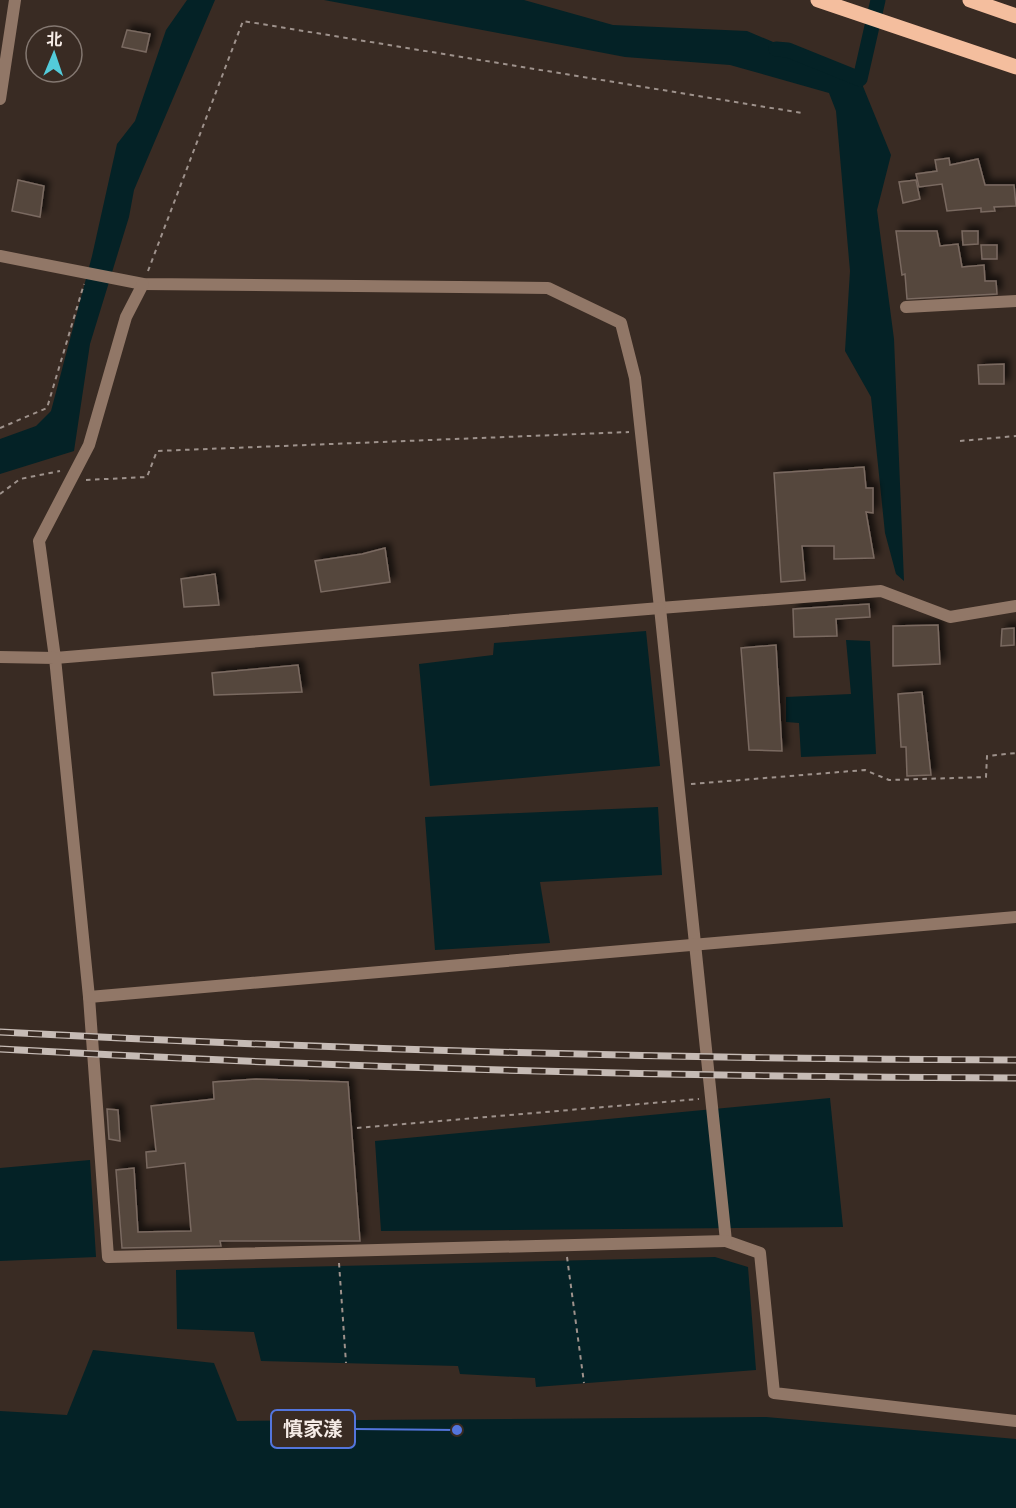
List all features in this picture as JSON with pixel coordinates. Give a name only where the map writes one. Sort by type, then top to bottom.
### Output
[{"type":"main road","points":[[818,0],[1016,67]]},
{"type":"main road","points":[[970,0],[1016,16]]},
{"type":"street","points":[[0,99],[15,0]]},
{"type":"street","points":[[0,256],[143,284],[548,288],[621,323],[635,378],[726,1241]]},
{"type":"street","points":[[143,284],[126,317],[89,445],[39,541],[55,658],[89,997],[108,1257],[726,1241],[760,1253],[774,1393],[1016,1421]]},
{"type":"street","points":[[906,307],[1016,301]]},
{"type":"street","points":[[0,657],[55,658],[881,591],[950,617],[1016,606]]},
{"type":"street","points":[[89,997],[1016,917]]},
{"type":"path","points":[[143,284],[243,21],[802,113]]},
{"type":"path","points":[[0,428],[47,408],[87,274]]},
{"type":"path","points":[[70,481],[147,477],[157,451],[641,432]]},
{"type":"path","points":[[960,441],[1016,436]]},
{"type":"path","points":[[0,494],[20,479],[78,467]]},
{"type":"path","points":[[679,784],[865,770],[889,780],[986,777],[987,756],[1016,753]]},
{"type":"path","points":[[357,1128],[711,1098]]},
{"type":"path","points":[[565,1245],[584,1383]]},
{"type":"path","points":[[338,1251],[346,1363]]},
{"type":"water","points":[[187,0],[215,0],[134,190],[129,217],[90,344],[74,451],[0,474],[0,439],[36,426],[51,411],[92,256],[117,144],[135,121],[166,30]]},
{"type":"water","points":[[324,0],[524,0],[613,25],[747,31],[860,79],[891,155],[877,210],[894,339],[904,581],[896,574],[885,533],[871,397],[845,351],[850,271],[836,111],[829,93],[730,65],[625,57]]},
{"type":"water","points":[[646,631],[660,766],[430,786],[419,664],[493,655],[494,643]]},
{"type":"water","points":[[846,640],[870,641],[876,754],[801,757],[799,723],[786,722],[786,697],[851,694]]},
{"type":"water","points":[[658,807],[662,875],[540,882],[550,943],[435,950],[425,817]]},
{"type":"water","points":[[830,1098],[843,1227],[381,1231],[375,1141]]},
{"type":"water","points":[[90,1160],[96,1257],[0,1261],[0,1168]]},
{"type":"water","points":[[715,1257],[748,1267],[756,1370],[536,1387],[535,1378],[460,1374],[458,1366],[261,1361],[254,1332],[177,1329],[176,1270]]},
{"type":"water","points":[[93,1350],[214,1363],[237,1421],[766,1417],[1016,1439],[1016,1508],[0,1508],[0,1411],[67,1415]]},
{"type":"building","points":[[127,30],[150,34],[146,52],[122,47]]},
{"type":"building","points":[[949,158],[950,165],[978,159],[985,185],[1014,185],[1016,206],[994,207],[995,211],[981,212],[981,208],[947,211],[942,184],[919,187],[916,174],[937,171],[935,160]]},
{"type":"building","points":[[18,180],[44,186],[40,217],[12,211]]},
{"type":"building","points":[[916,180],[920,199],[903,203],[899,182]]},
{"type":"building","points":[[896,231],[937,231],[940,246],[958,244],[962,267],[984,265],[985,281],[996,281],[997,294],[907,299],[905,274],[902,275]]},
{"type":"building","points":[[962,231],[978,231],[978,244],[963,245]]},
{"type":"building","points":[[981,245],[997,245],[997,259],[982,259]]},
{"type":"building","points":[[1004,364],[1004,384],[979,384],[978,365]]},
{"type":"building","points":[[864,467],[866,488],[873,488],[873,513],[866,512],[874,558],[834,559],[834,546],[802,546],[805,580],[781,582],[774,473]]},
{"type":"building","points":[[385,548],[390,582],[321,592],[315,561]]},
{"type":"building","points":[[215,574],[219,605],[184,607],[181,579]]},
{"type":"building","points":[[869,604],[870,617],[836,619],[837,636],[794,637],[793,609]]},
{"type":"building","points":[[938,625],[940,664],[893,666],[893,626]]},
{"type":"building","points":[[1014,628],[1014,645],[1001,646],[1002,629]]},
{"type":"building","points":[[776,645],[782,751],[749,750],[741,648]]},
{"type":"building","points":[[298,665],[302,692],[214,695],[212,673]]},
{"type":"building","points":[[922,692],[931,775],[907,776],[906,747],[901,747],[898,694]]},
{"type":"building","points":[[256,1079],[348,1082],[360,1241],[220,1241],[221,1246],[122,1248],[116,1170],[134,1168],[138,1232],[191,1231],[185,1163],[147,1168],[146,1152],[156,1151],[151,1106],[214,1099],[213,1082]]},
{"type":"building","points":[[107,1109],[118,1110],[120,1141],[109,1139]]},
{"type":"waterway","points":[[776,49],[788,50],[860,79],[878,0]]},
{"type":"railway","points":[[0,1032],[254,1044],[508,1052],[762,1058],[1016,1060]]},
{"type":"railway","points":[[0,1049],[508,1070],[762,1076],[1016,1078]]},
{"type":"place","name":"慎家漾","points":[[457,1430]]}]
